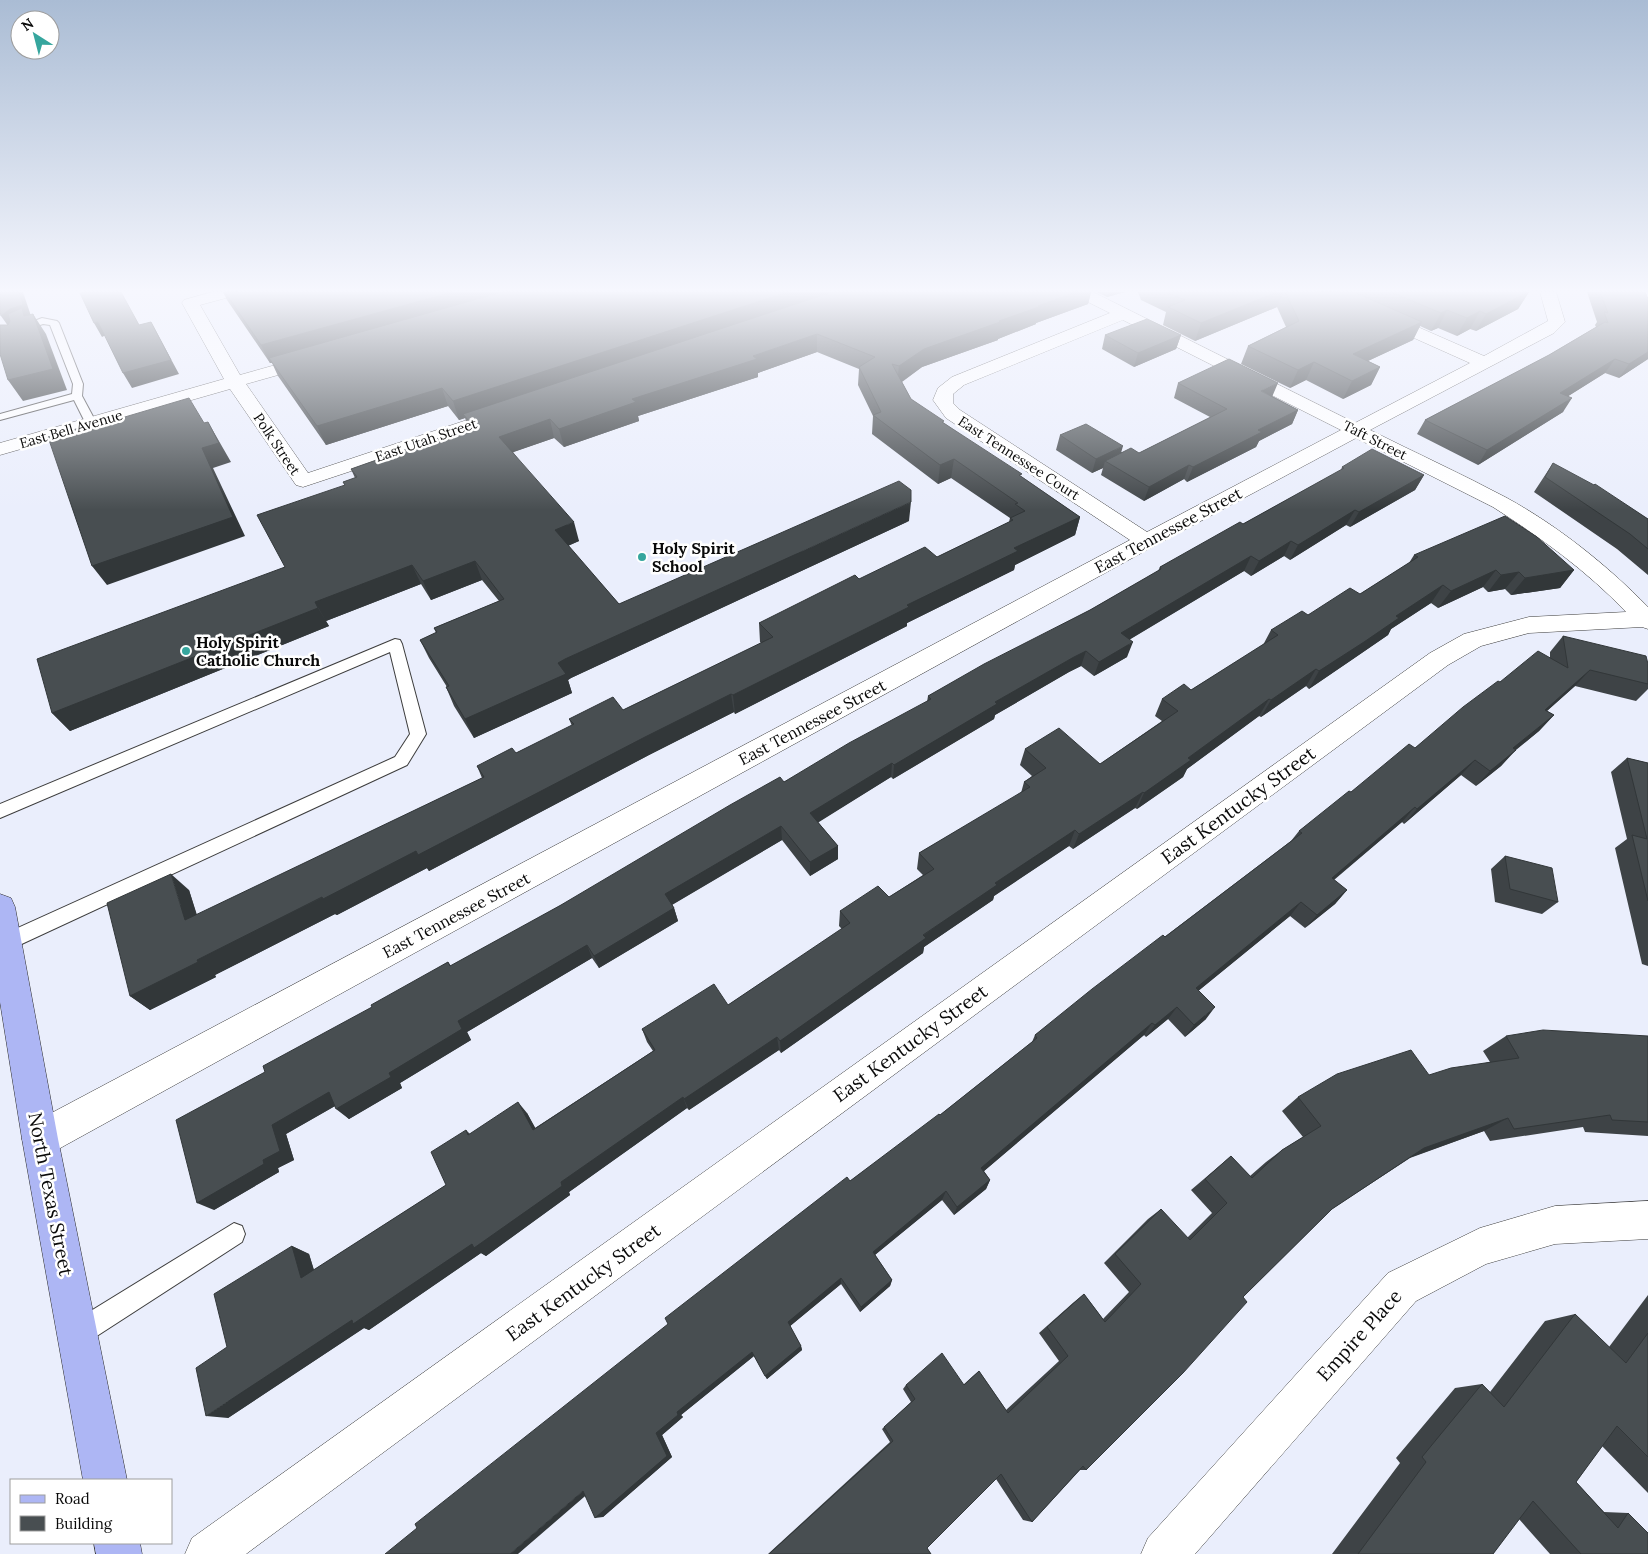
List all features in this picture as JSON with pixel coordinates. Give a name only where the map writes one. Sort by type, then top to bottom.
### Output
[{"type":"main road","name":"North Texas Street","points":[[3,924],[40,1139],[105,1479]]},
{"type":"street","name":"Polk Street","points":[[225,365],[303,481]]},
{"type":"street","name":"East Bell Avenue","points":[[0,449],[295,365]]},
{"type":"street","name":"East Tennessee Court","points":[[997,365],[958,380],[946,388],[942,397],[944,406],[953,414],[1146,542]]},
{"type":"street","name":"Taft Street","points":[[1225,365],[1500,503],[1538,526],[1582,557],[1647,620]]},
{"type":"street","name":"East Tennessee Street","points":[[40,1139],[1478,365]]},
{"type":"street","name":"East Utah Street","points":[[303,481],[518,409]]},
{"type":"street","name":"East Kentucky Street","points":[[208,1554],[1439,659],[1473,640],[1529,625],[1647,620]]},
{"type":"street","name":"Empire Place","points":[[1164,1554],[1402,1287],[1480,1247],[1555,1225],[1648,1220]]},
{"type":"lane","points":[[70,365],[78,384],[77,396],[91,424]]},
{"type":"lane","points":[[0,417],[44,400],[77,396]]},
{"type":"lane","points":[[0,811],[395,644],[418,734],[401,760],[108,895],[3,924]]},
{"type":"lane","points":[[77,1334],[234,1234]]},
{"type":"building","points":[[3,365],[51,365],[53,369],[8,380]]},
{"type":"building","points":[[119,365],[154,365],[123,373]]},
{"type":"building","points":[[274,365],[565,365],[453,401],[442,388],[317,426]]},
{"type":"building","points":[[613,365],[740,365],[632,399],[636,402],[559,429],[550,419],[499,437],[574,522],[555,530],[619,604],[899,481],[911,490],[911,502],[565,659],[558,663],[566,674],[465,719],[446,687],[449,686],[420,640],[437,632],[434,628],[504,599],[475,561],[423,581],[412,565],[315,602],[318,608],[52,713],[37,659],[285,567],[257,515],[345,485],[343,482],[357,477],[351,469],[473,426],[463,414]]},
{"type":"building","points":[[863,365],[892,365],[911,399],[944,421],[942,422],[1022,474],[1019,475],[1080,517],[1014,548],[1018,551],[907,605],[909,607],[733,695],[731,694],[645,737],[418,855],[416,851],[323,899],[322,897],[130,996],[107,903],[171,874],[185,920],[484,777],[477,766],[512,748],[516,753],[574,724],[569,719],[613,697],[623,710],[773,637],[759,623],[855,575],[859,579],[925,547],[937,557],[1013,520],[1010,518],[1025,511],[1015,504],[1018,503],[954,459],[940,465],[873,415],[881,412],[859,367]]},
{"type":"building","points":[[1217,365],[1240,365],[1278,383],[1261,391],[1298,410],[1258,430],[1262,432],[1193,467],[1189,465],[1149,487],[1105,461],[1131,448],[1139,453],[1227,409],[1178,383]]},
{"type":"building","points":[[1287,365],[1309,365],[1298,370]]},
{"type":"building","points":[[1319,365],[1375,365],[1380,367],[1352,381]]},
{"type":"building","points":[[1531,365],[1606,365],[1560,393],[1572,398],[1487,450],[1425,420]]},
{"type":"building","points":[[189,398],[204,423],[208,422],[219,443],[202,448],[233,517],[92,566],[48,437],[90,425],[91,427]]},
{"type":"building","points":[[1086,424],[1123,446],[1096,459],[1060,435]]},
{"type":"building","points":[[1372,449],[1424,475],[1359,512],[1355,510],[1298,545],[1291,541],[1259,561],[1251,556],[1121,633],[1133,642],[1099,662],[1086,651],[1074,657],[810,813],[838,846],[810,862],[781,826],[665,894],[674,908],[594,956],[587,945],[458,1021],[462,1029],[389,1073],[391,1077],[336,1109],[329,1092],[272,1125],[280,1151],[263,1160],[264,1164],[197,1203],[176,1120],[265,1072],[263,1066],[372,1007],[371,1005],[448,962],[450,966],[561,905],[780,777],[784,782],[849,743],[931,699],[928,696],[984,664],[1090,610],[1161,569],[1160,567],[1240,522],[1243,524],[1344,468],[1342,467]]},
{"type":"building","points":[[1553,463],[1595,484],[1648,519],[1648,549],[1630,534],[1545,477]]},
{"type":"building","points":[[1505,516],[1537,537],[1574,570],[1525,578],[1519,572],[1501,575],[1496,570],[1451,591],[1443,585],[1396,616],[1399,618],[1364,642],[1319,671],[1316,669],[1271,700],[1269,699],[1188,758],[1191,760],[1144,793],[1079,834],[1075,830],[995,883],[997,885],[923,935],[926,938],[780,1041],[777,1037],[684,1099],[683,1097],[561,1182],[562,1186],[474,1248],[472,1244],[353,1324],[352,1320],[206,1416],[196,1368],[227,1347],[214,1294],[292,1246],[301,1278],[446,1185],[431,1152],[466,1130],[468,1135],[518,1102],[533,1130],[655,1050],[642,1029],[714,984],[728,1005],[850,923],[840,911],[878,886],[889,897],[934,869],[919,853],[1030,787],[1024,782],[1046,768],[1025,749],[1059,728],[1100,764],[1178,711],[1162,699],[1184,684],[1191,690],[1278,635],[1271,630],[1302,611],[1308,615],[1350,588],[1360,594],[1418,557],[1414,555]]},
{"type":"building","points":[[1563,636],[1646,656],[1648,684],[1590,670],[1545,710],[1554,715],[1513,748],[1516,750],[1490,771],[1475,760],[1417,809],[1415,807],[1332,878],[1347,890],[1317,915],[1301,902],[1196,988],[1215,1007],[1194,1025],[1177,1007],[1155,1025],[1152,1023],[981,1168],[990,1180],[957,1207],[946,1191],[873,1252],[892,1280],[861,1307],[841,1278],[788,1322],[801,1346],[765,1376],[752,1352],[677,1412],[678,1415],[656,1433],[667,1456],[595,1518],[583,1491],[510,1554],[385,1554],[417,1528],[415,1524],[668,1324],[665,1318],[847,1177],[850,1181],[940,1115],[1037,1038],[1035,1035],[1092,989],[1163,935],[1165,937],[1302,833],[1299,831],[1349,791],[1351,792],[1409,744],[1415,748],[1463,707],[1498,681],[1500,682],[1538,651],[1568,668]]},
{"type":"building","points":[[1627,758],[1648,763],[1648,901],[1632,835],[1647,839]]},
{"type":"building","points":[[1505,856],[1552,868],[1558,902],[1510,889]]},
{"type":"building","points":[[1543,1030],[1648,1036],[1648,1122],[1612,1120],[1610,1115],[1514,1129],[1508,1118],[1424,1148],[1332,1209],[1243,1297],[1247,1302],[1183,1373],[1086,1470],[1083,1466],[1032,1522],[1001,1474],[927,1548],[931,1554],[769,1554],[893,1441],[884,1427],[915,1399],[906,1385],[942,1353],[964,1385],[979,1371],[1008,1413],[1068,1356],[1047,1327],[1084,1294],[1105,1322],[1141,1284],[1115,1254],[1161,1209],[1190,1240],[1227,1203],[1205,1179],[1231,1156],[1252,1178],[1282,1150],[1321,1126],[1298,1097],[1337,1074],[1411,1050],[1429,1075],[1451,1068],[1519,1058],[1506,1036]]},
{"type":"building","points":[[1575,1314],[1626,1363],[1648,1333],[1648,1457],[1617,1426],[1576,1482],[1618,1528],[1628,1513],[1648,1533],[1648,1554],[1581,1554],[1533,1501],[1493,1554],[1358,1554],[1426,1462],[1422,1457],[1482,1384],[1504,1407]]},
{"type":"place","name":"Holy Spirit School","points":[[642,557]]},
{"type":"place","name":"Holy Spirit Catholic Church","points":[[186,651]]}]
